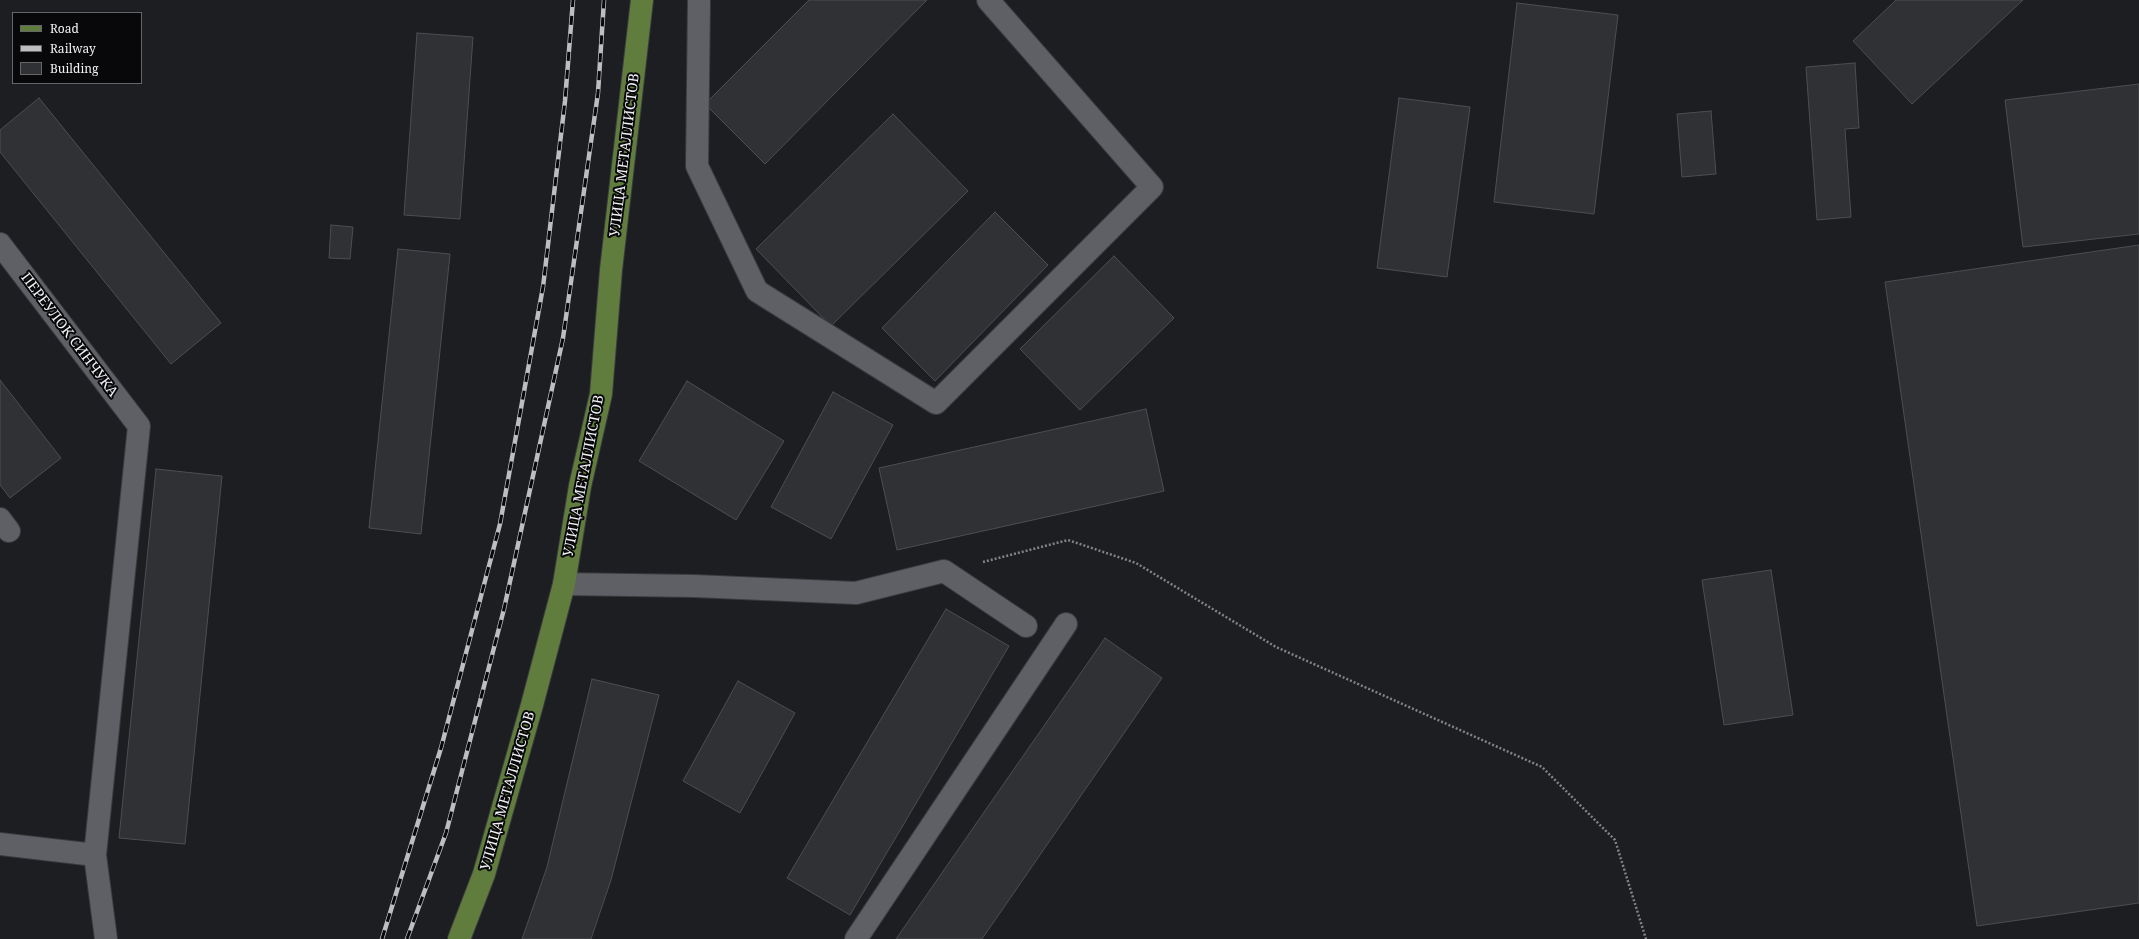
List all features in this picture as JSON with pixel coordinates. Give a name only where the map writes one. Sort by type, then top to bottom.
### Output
[{"type":"main road","name":"УЛИЦА МЕТАЛЛИСТОВ","points":[[459,939],[484,874],[532,705],[564,584],[580,486],[601,394],[611,270],[642,0]]},
{"type":"street","points":[[699,0],[697,166],[757,291],[936,403],[1152,187],[988,0]]},
{"type":"street","name":"ПЕРЕУЛОК СИНЧУКА","points":[[0,244],[139,426],[95,855]]},
{"type":"street","points":[[564,584],[694,586],[856,593],[944,571],[1026,626]]},
{"type":"street","points":[[856,939],[1066,624]]},
{"type":"street","points":[[0,844],[95,855],[106,939]]},
{"type":"path","points":[[944,571],[1029,552],[1068,540],[1136,563],[1276,647],[1542,767],[1615,840],[1646,939]]},
{"type":"building","points":[[809,0],[927,0],[765,164],[705,104]]},
{"type":"building","points":[[1896,0],[2023,0],[1912,104],[1853,41]]},
{"type":"building","points":[[1517,3],[1618,15],[1594,214],[1494,202]]},
{"type":"building","points":[[417,33],[473,37],[460,219],[404,215]]},
{"type":"building","points":[[1855,63],[1859,128],[1845,129],[1851,217],[1817,220],[1806,67]]},
{"type":"building","points":[[2139,84],[2139,234],[2023,247],[2005,100]]},
{"type":"building","points":[[39,98],[221,323],[171,364],[0,152],[0,130]]},
{"type":"building","points":[[1399,98],[1470,107],[1447,277],[1377,268]]},
{"type":"building","points":[[1711,111],[1716,174],[1682,177],[1677,114]]},
{"type":"building","points":[[893,114],[968,191],[831,326],[756,249]]},
{"type":"building","points":[[995,212],[1048,265],[935,381],[882,328]]},
{"type":"building","points":[[331,225],[353,227],[350,259],[329,258]]},
{"type":"building","points":[[2139,245],[2139,903],[1977,926],[1885,282]]},
{"type":"building","points":[[398,249],[450,254],[421,534],[369,528]]},
{"type":"building","points":[[1114,256],[1174,318],[1080,410],[1020,349]]},
{"type":"building","points":[[0,380],[61,458],[10,498],[0,485]]},
{"type":"building","points":[[687,381],[784,441],[736,520],[639,461]]},
{"type":"building","points":[[833,392],[893,425],[831,539],[771,507]]},
{"type":"building","points":[[1146,409],[1164,491],[897,550],[879,468]]},
{"type":"building","points":[[156,469],[222,476],[185,844],[119,838]]},
{"type":"building","points":[[1771,570],[1793,715],[1724,725],[1702,580]]},
{"type":"building","points":[[946,609],[1009,646],[850,915],[787,878]]},
{"type":"building","points":[[1105,638],[1162,678],[982,939],[896,939]]},
{"type":"building","points":[[592,679],[659,695],[611,880],[591,939],[522,939],[547,867]]},
{"type":"building","points":[[738,681],[795,713],[740,813],[683,781]]},
{"type":"railway","points":[[382,939],[441,748],[500,524],[543,287],[565,101],[573,0]]},
{"type":"railway","points":[[407,939],[446,833],[504,609],[563,338],[598,93],[604,0]]}]
